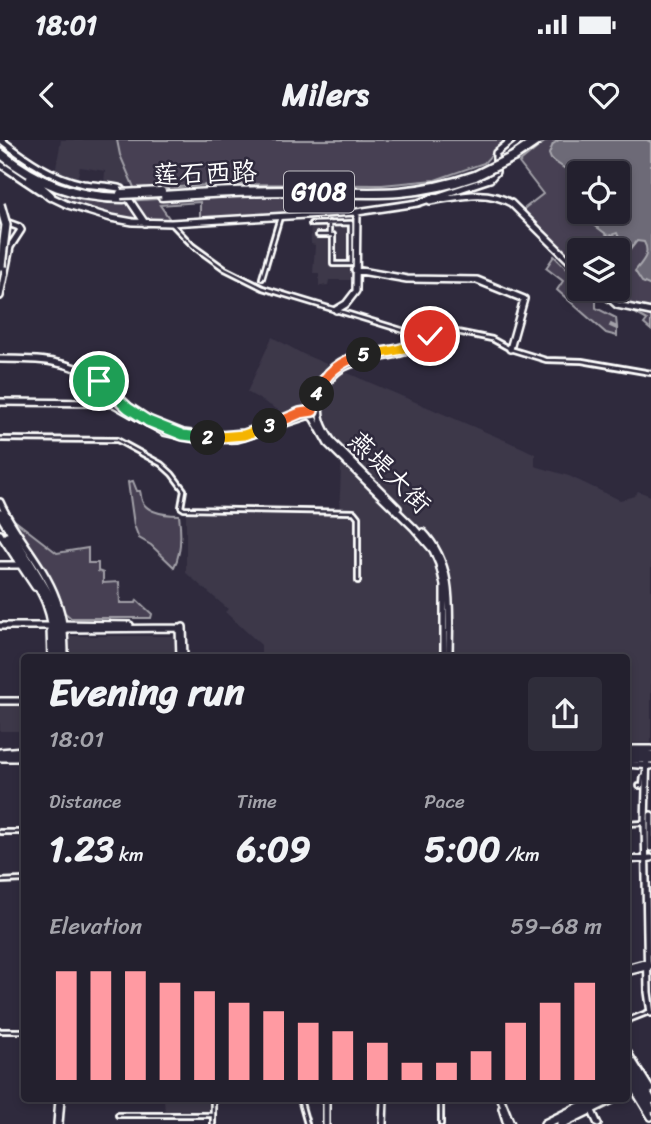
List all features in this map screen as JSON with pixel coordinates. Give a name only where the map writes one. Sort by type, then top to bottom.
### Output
[{"type":"highway","name":"莲石西路","points":[[474,174],[531,140]]},
{"type":"highway","name":"莲石西路","points":[[0,151],[34,177],[64,190],[92,197],[291,191],[389,194],[439,187],[494,168],[537,140]]},
{"type":"highway","name":"莲石西路","points":[[0,151],[57,184],[80,191],[122,196]]},
{"type":"highway","points":[[13,163],[50,196]]},
{"type":"main road","points":[[1,140],[22,157],[50,173],[82,184],[121,189],[145,223]]},
{"type":"main road","points":[[418,203],[490,179],[495,172],[496,153],[512,140]]},
{"type":"main road","points":[[0,164],[50,196],[99,216],[145,223],[357,213],[476,194],[498,196],[511,203],[567,258]]},
{"type":"main road","points":[[0,204],[6,225],[1,270]]},
{"type":"main road","points":[[356,271],[353,245],[357,213]]},
{"type":"main road","points":[[335,309],[353,292],[357,213]]},
{"type":"main road","points":[[0,220],[21,230],[10,247],[0,296]]},
{"type":"main road","points":[[356,271],[407,279],[477,280],[522,299],[510,349]]},
{"type":"main road","points":[[612,301],[617,305],[651,312]]},
{"type":"main road","points":[[315,414],[326,381],[338,369],[361,359],[409,350],[418,345],[426,335]]},
{"type":"main road","points":[[0,359],[40,359],[73,367],[99,381],[128,408],[151,423],[192,436],[219,438],[244,435],[300,413],[315,414]]},
{"type":"main road","points":[[0,402],[106,403],[118,406],[164,432],[207,440],[237,439],[302,415],[315,414]]},
{"type":"main road","name":"燕堤大街","points":[[315,414],[328,444],[433,550],[444,585],[446,654]]},
{"type":"main road","points":[[0,502],[13,530],[51,585],[62,654]]},
{"type":"main road","points":[[0,514],[11,536],[48,590],[57,626],[54,654]]},
{"type":"main road","points":[[0,524],[24,567]]},
{"type":"main road","points":[[0,534],[45,597],[57,626]]},
{"type":"main road","points":[[0,565],[24,567]]},
{"type":"main road","points":[[0,624],[180,627],[182,654]]},
{"type":"main road","points":[[0,701],[21,701]]},
{"type":"main road","points":[[0,755],[21,752]]},
{"type":"main road","points":[[630,753],[649,757]]},
{"type":"main road","points":[[0,755],[21,757]]},
{"type":"main road","points":[[630,761],[649,757]]},
{"type":"main road","points":[[649,757],[645,824],[649,858],[651,1012]]},
{"type":"main road","points":[[651,816],[651,848]]},
{"type":"main road","points":[[630,860],[649,858]]},
{"type":"main road","points":[[630,969],[649,964]]},
{"type":"main road","points":[[634,1083],[651,1090]]},
{"type":"main road","points":[[634,1083],[651,1100]]},
{"type":"main road","points":[[634,1083],[651,1110]]},
{"type":"main road","points":[[634,1083],[651,1117]]},
{"type":"main road","points":[[56,1124],[57,1102]]},
{"type":"main road","points":[[327,1124],[328,1102]]},
{"type":"main road","points":[[383,1124],[384,1102]]},
{"type":"main road","points":[[501,1102],[510,1124]]},
{"type":"main road","points":[[545,1124],[588,1104]]},
{"type":"main road","points":[[561,1124],[588,1104]]},
{"type":"main road","points":[[588,1104],[598,1124]]},
{"type":"street","points":[[262,278],[280,216]]},
{"type":"street","points":[[171,223],[193,246],[225,269],[263,288],[383,325],[426,335],[457,332],[492,339],[510,349],[546,360],[582,360],[651,373]]},
{"type":"street","points":[[328,223],[328,235]]},
{"type":"street","points":[[311,224],[351,223],[351,264],[333,264],[333,235],[318,235]]},
{"type":"street","points":[[0,439],[117,440],[161,464],[172,474],[184,490],[181,507],[184,509],[354,512],[358,517],[358,581]]},
{"type":"street","points":[[639,786],[642,786],[643,777],[646,776]]},
{"type":"street","points":[[630,824],[645,824]]},
{"type":"street","points":[[0,832],[21,832]]},
{"type":"street","points":[[0,881],[21,880]]},
{"type":"street","points":[[630,1020],[651,1012]]},
{"type":"street","points":[[0,1031],[21,1031]]},
{"type":"street","points":[[213,1102],[213,1124]]},
{"type":"street","points":[[301,1102],[307,1124]]},
{"type":"street","points":[[441,1102],[441,1124]]},
{"type":"street","points":[[118,1115],[213,1115]]},
{"type":"shaded area","points":[[61,140],[117,140],[120,155],[133,185],[104,184],[105,171],[80,167],[77,180],[55,173]]},
{"type":"shaded area","points":[[117,140],[505,140],[484,163],[435,180],[382,185],[224,184],[135,190],[120,155]]},
{"type":"shaded area","points":[[547,140],[651,140],[651,330],[644,324],[647,320],[614,301],[630,301],[630,238],[567,238],[567,255],[521,211],[543,194],[519,163]]},
{"type":"shaded area","points":[[559,140],[651,142],[651,286],[642,282],[635,271],[646,254],[644,242],[637,241],[630,250],[630,238],[619,238],[617,233],[609,236],[594,225],[630,224],[630,161],[567,161],[567,168],[564,168],[551,159],[549,154],[553,144]]},
{"type":"shaded area","points":[[37,183],[81,200],[106,202],[227,195],[286,195],[346,203],[346,210],[200,220],[200,202],[160,205],[171,221],[136,219],[100,214],[66,203]]},
{"type":"shaded area","points":[[351,216],[354,236],[352,280],[329,280],[328,285],[319,286],[319,273],[313,273],[315,245],[311,244],[310,219]]},
{"type":"shaded area","points":[[554,256],[567,269],[567,299],[557,290],[563,281],[546,268]]},
{"type":"shaded area","points":[[570,301],[596,301],[596,308],[616,318],[617,327],[611,324],[610,326],[617,329],[617,336],[606,333]]},
{"type":"shaded area","points":[[272,337],[303,354],[523,448],[535,454],[535,466],[569,476],[620,500],[634,496],[638,491],[651,496],[651,743],[630,743],[630,654],[261,654],[261,645],[225,612],[228,609],[186,573],[186,513],[339,514],[342,447],[325,421],[325,401],[311,398],[304,405],[285,414],[247,392]]},
{"type":"shaded area","points":[[133,481],[137,491],[140,491],[142,501],[149,509],[179,515],[180,548],[174,567],[151,545],[139,538],[134,525],[128,482]]},
{"type":"shaded area","points":[[9,516],[57,553],[88,548],[88,563],[98,563],[98,571],[103,573],[103,583],[119,582],[120,603],[136,603],[137,600],[152,614],[151,618],[71,618],[63,611]]},
{"type":"shaded area","points":[[70,636],[174,636],[174,654],[70,654]]},
{"type":"shaded area","points":[[0,705],[21,705],[21,731],[0,731]]},
{"type":"shaded area","points":[[164,1102],[211,1102],[209,1114],[165,1114]]},
{"type":"route","points":[[99,381],[128,408],[158,427],[183,435],[232,437],[313,411],[322,382],[328,374],[348,360],[405,348],[417,343],[425,335],[430,336]]}]
